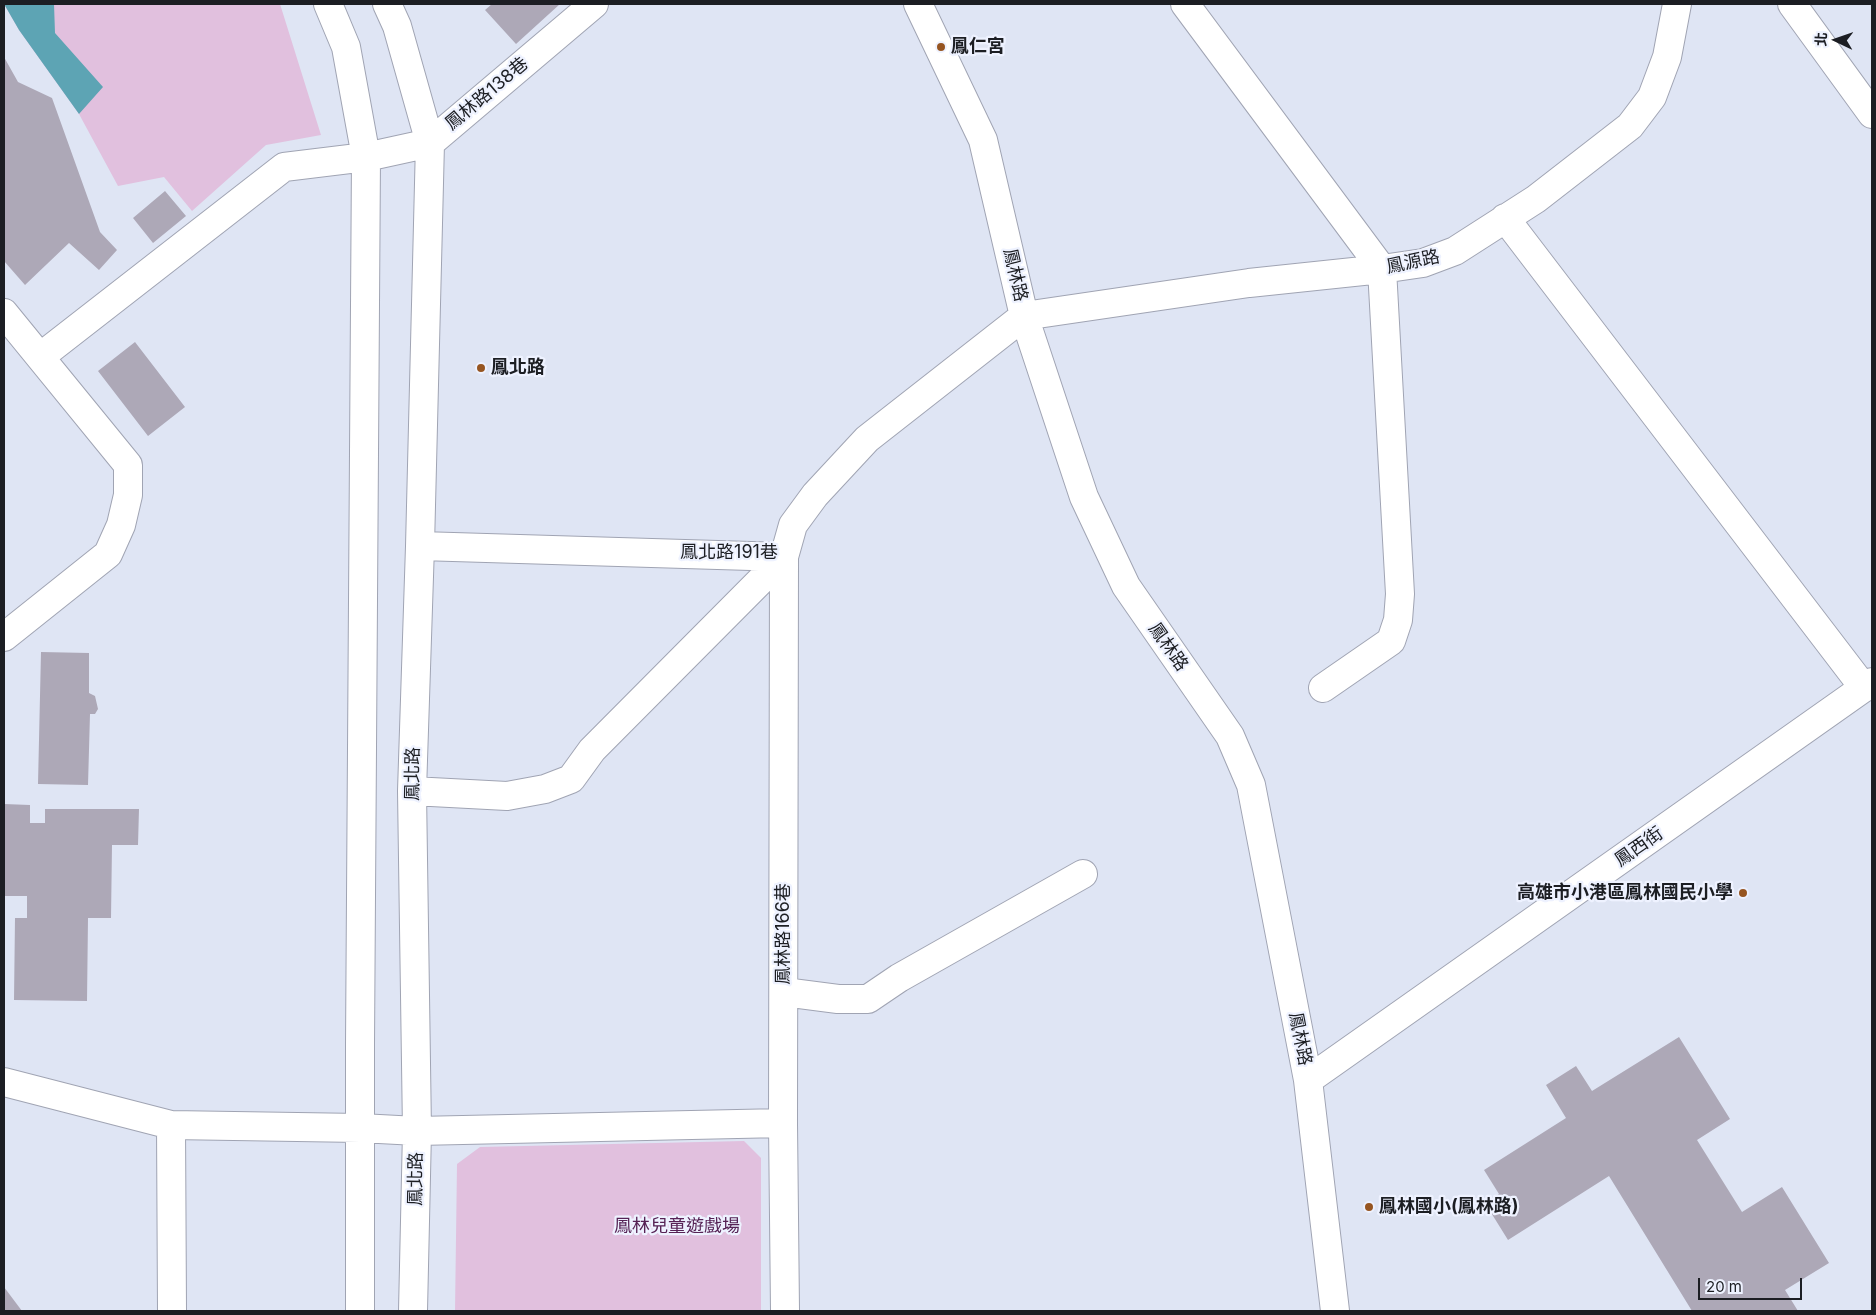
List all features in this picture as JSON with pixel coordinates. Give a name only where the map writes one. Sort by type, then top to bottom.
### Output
[{"type":"street","points":[[328,4],[346,47],[366,157],[360,1311]]},
{"type":"street","name":"鳳北路","points":[[387,4],[397,26],[430,143],[412,790],[417,1131],[413,1311]]},
{"type":"street","name":"鳳林路138巷","points":[[40,357],[284,167],[366,157],[430,143],[594,4]]},
{"type":"street","name":"鳳林路","points":[[918,4],[984,140],[1024,316],[1084,497],[1126,586],[1230,736],[1250,785],[1308,1080],[1334,1311]]},
{"type":"street","points":[[1186,4],[1382,269],[1400,594],[1398,620],[1391,641],[1323,688]]},
{"type":"street","name":"鳳源路","points":[[1024,316],[1249,283],[1382,269],[1423,262],[1455,251],[1536,199],[1630,126],[1652,97],[1667,57],[1677,4]]},
{"type":"street","points":[[1792,4],[1872,114]]},
{"type":"street","points":[[1505,218],[1868,685]]},
{"type":"street","points":[[4,313],[128,465],[128,494],[121,525],[108,554],[4,637]]},
{"type":"street","name":"鳳北路191巷","points":[[420,546],[784,557],[793,524],[816,495],[867,439],[1024,316]]},
{"type":"street","points":[[412,790],[507,796],[545,789],[571,779],[592,750],[784,557]]},
{"type":"street","name":"鳳林路166巷","points":[[784,557],[783,1123],[785,1311]]},
{"type":"street","name":"鳳西街","points":[[1308,1080],[1868,685]]},
{"type":"street","points":[[784,992],[838,999],[868,998],[899,978],[1083,874]]},
{"type":"street","points":[[4,1082],[171,1125],[360,1128],[417,1131],[783,1123]]},
{"type":"street","points":[[171,1125],[172,1311]]},
{"type":"green space","points":[[4,4],[280,4],[321,135],[266,145],[192,211],[164,177],[118,186],[79,114],[19,30]]},
{"type":"green space","name":"鳳林兒童遊戲場","points":[[744,1141],[761,1158],[761,1311],[455,1311],[457,1164],[480,1147]]},
{"type":"water","points":[[4,4],[54,4],[55,33],[103,87],[79,114],[19,30]]},
{"type":"building","points":[[492,4],[560,4],[516,44],[485,10]]},
{"type":"building","points":[[4,57],[18,82],[52,98],[100,232],[117,250],[99,270],[69,243],[25,285],[4,261]]},
{"type":"building","points":[[165,191],[186,216],[153,243],[133,218]]},
{"type":"building","points":[[135,342],[185,407],[148,436],[98,371]]},
{"type":"building","points":[[41,652],[89,653],[89,693],[95,696],[98,709],[95,714],[90,714],[88,785],[38,784]]},
{"type":"building","points":[[4,804],[30,805],[30,823],[45,823],[45,809],[139,809],[138,845],[112,845],[111,918],[88,918],[87,1001],[14,1000],[15,918],[27,918],[27,896],[4,896]]},
{"type":"building","points":[[1679,1037],[1730,1119],[1697,1140],[1742,1212],[1782,1187],[1829,1263],[1785,1290],[1798,1311],[1692,1311],[1609,1176],[1508,1240],[1485,1203],[1499,1194],[1484,1170],[1566,1118],[1546,1085],[1576,1066],[1592,1091]]},
{"type":"building","points":[[4,1287],[22,1311],[4,1311]]},
{"type":"place","name":"鳳仁宮","points":[[941,47]]},
{"type":"place","name":"鳳北路","points":[[481,368]]},
{"type":"place","name":"高雄市小港區鳳林國民小學","points":[[1743,893]]},
{"type":"place","name":"鳳林國小(鳳林路)","points":[[1369,1207]]}]
